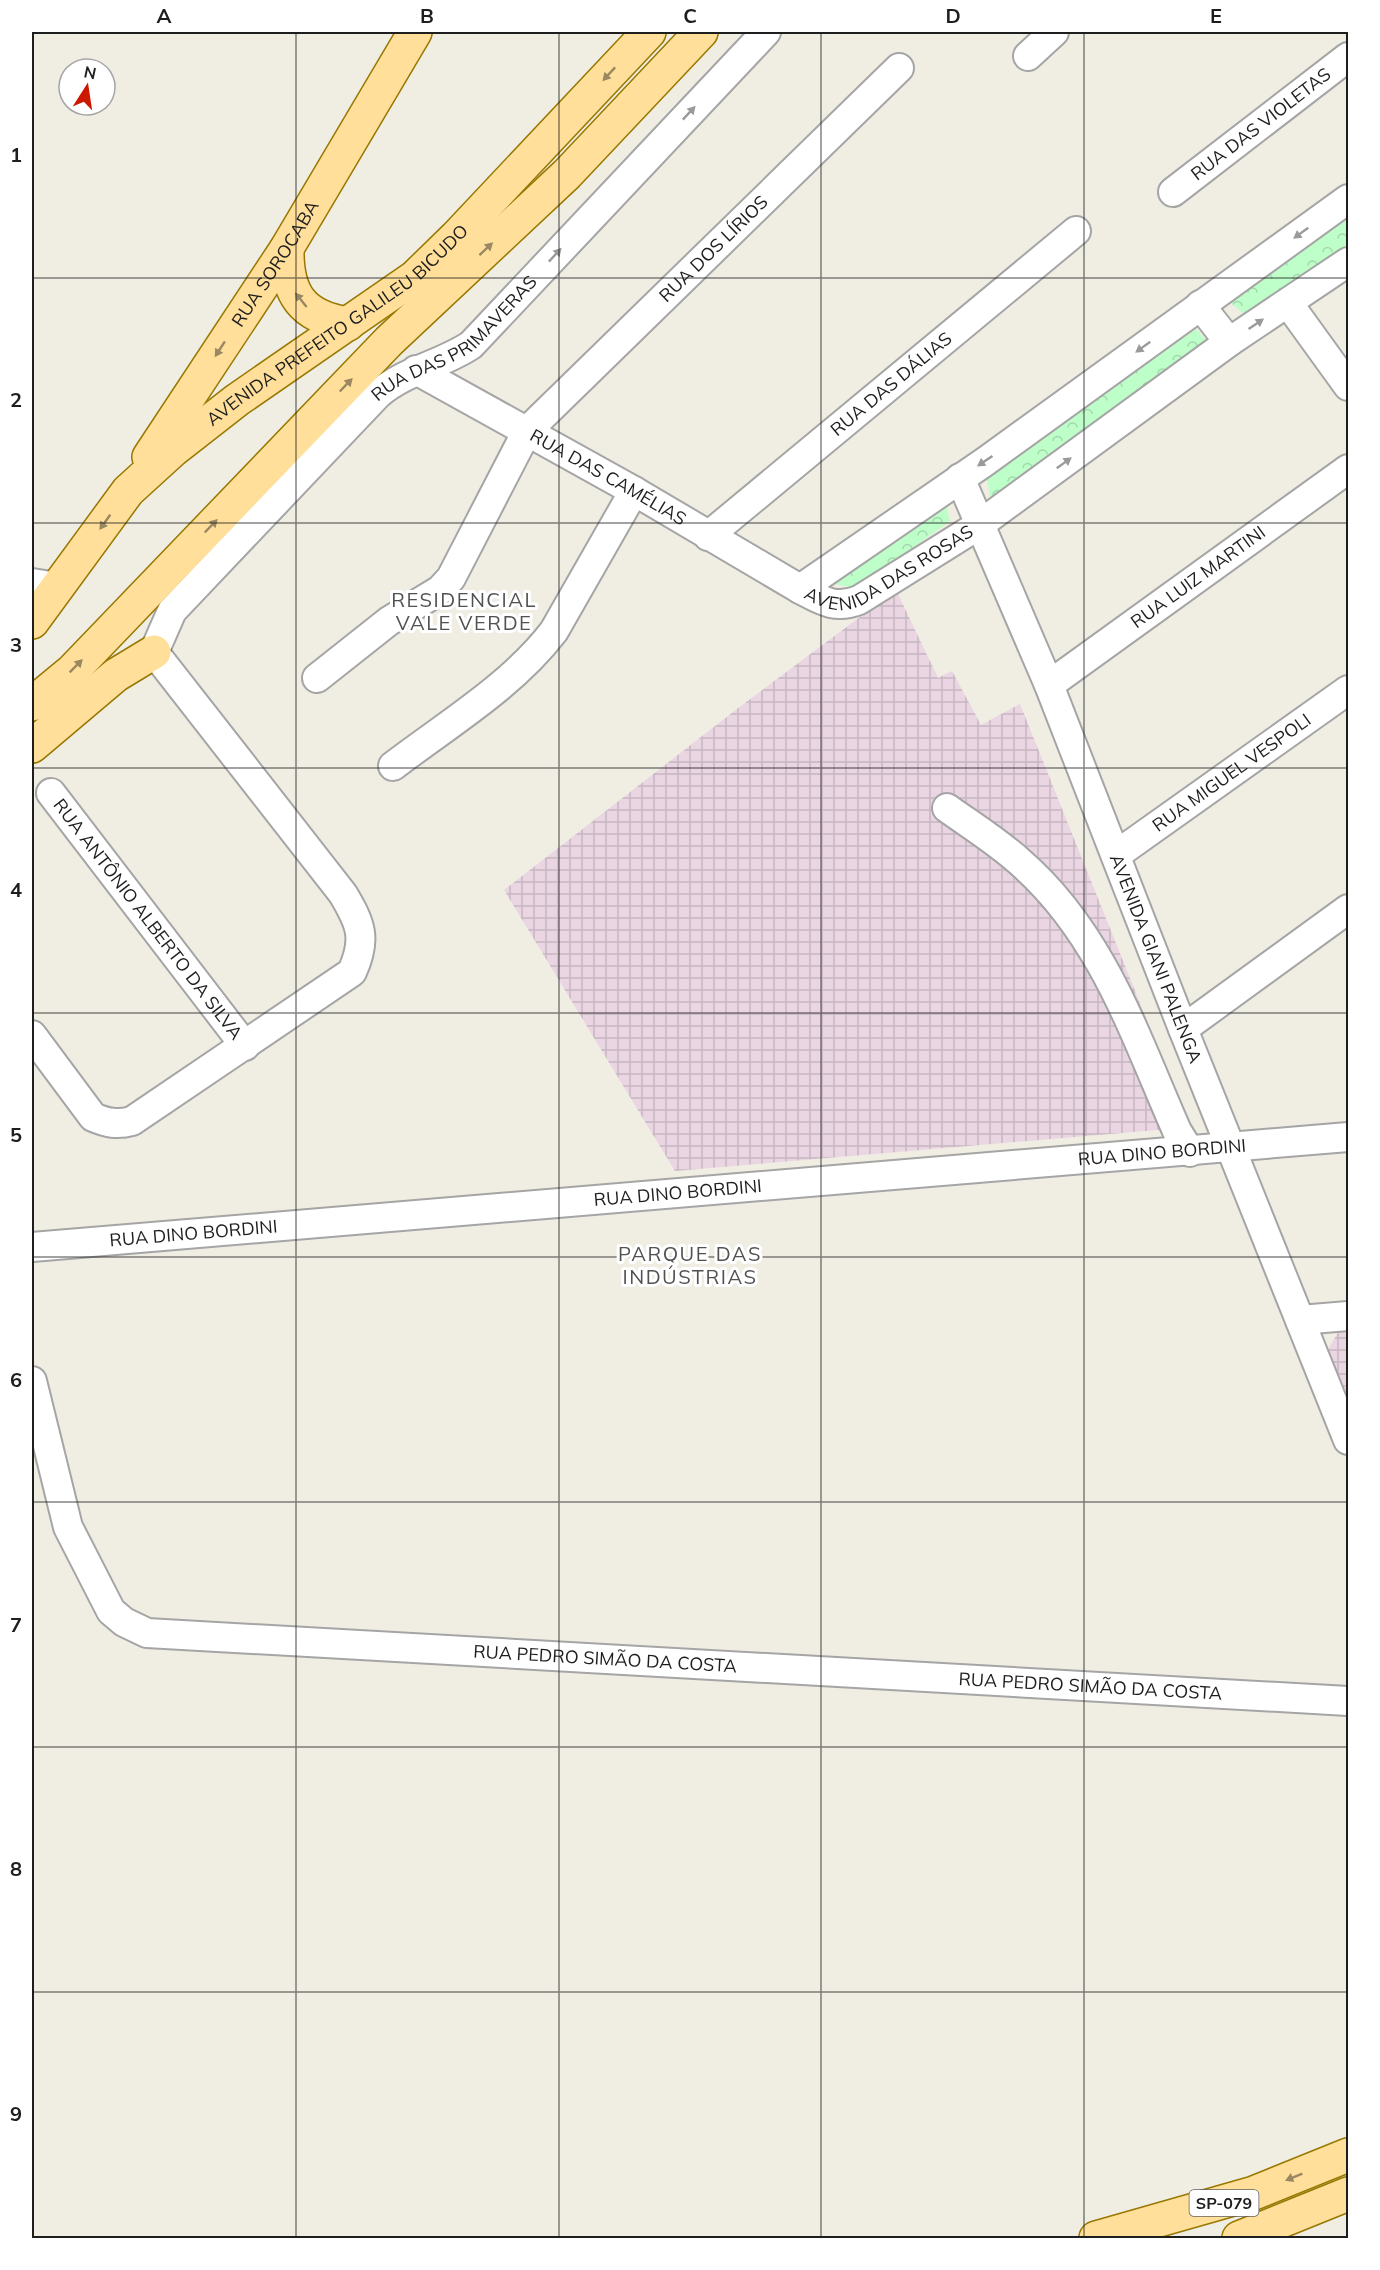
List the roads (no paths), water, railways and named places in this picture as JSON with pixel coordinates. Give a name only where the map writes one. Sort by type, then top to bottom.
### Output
[{"type":"main road","name":"RUA SOROCABA","points":[[128,491],[287,248],[415,32]]},
{"type":"main road","name":"AVENIDA PREFEITO GALILEU BICUDO","points":[[32,622],[44,585],[128,491],[173,450],[237,400],[415,277],[649,32]]},
{"type":"main road","points":[[32,704],[72,671],[389,341],[567,174],[701,32]]},
{"type":"main road","points":[[287,248],[287,272],[292,289],[302,303],[315,314],[331,321],[348,324]]},
{"type":"main road","points":[[32,746],[116,675],[154,652]]},
{"type":"main road","name":"SP-079","points":[[1096,2238],[1128,2232],[1254,2193],[1348,2155]]},
{"type":"main road","name":"SP-079","points":[[1239,2238],[1348,2194]]},
{"type":"street","name":"RUA DAS PRIMAVERAS","points":[[154,652],[172,611],[378,394],[391,383],[416,370],[451,359],[471,345],[766,32]]},
{"type":"street","points":[[1028,56],[1054,32]]},
{"type":"street","name":"RUA DAS VIOLETAS","points":[[1173,192],[1348,57]]},
{"type":"street","name":"RUA DOS LÍRIOS","points":[[317,678],[388,621],[440,591],[451,578],[527,431],[899,68]]},
{"type":"street","name":"AVENIDA DAS ROSAS","points":[[1348,199],[960,478],[800,589],[828,604],[839,606],[851,603],[979,525],[1229,342],[1348,262]]},
{"type":"street","name":"RUA DAS DÁLIAS","points":[[708,536],[1076,231]]},
{"type":"street","points":[[1288,303],[1348,386]]},
{"type":"street","points":[[1200,305],[1229,342]]},
{"type":"street","name":"RUA DAS CAMÉLIAS","points":[[416,370],[634,491],[800,589]]},
{"type":"street","name":"RUA LUIZ MARTINI","points":[[1049,685],[1348,469]]},
{"type":"street","name":"AVENIDA GIANI PALENGA","points":[[960,478],[1049,685],[1183,1029],[1348,1440]]},
{"type":"street","points":[[393,766],[514,675],[539,651],[554,631],[634,491]]},
{"type":"street","points":[[32,1035],[93,1117],[108,1123],[120,1124],[132,1121],[214,1063],[244,1046],[352,972],[360,954],[362,934],[355,914],[343,894],[154,652]]},
{"type":"street","name":"RUA MIGUEL VESPOLI","points":[[1116,855],[1348,690]]},
{"type":"street","name":"RUA ANTÔNIO ALBERTO DA SILVA","points":[[51,793],[244,1046]]},
{"type":"street","points":[[947,808],[1021,862],[1087,940],[1114,984],[1177,1131],[1190,1152]]},
{"type":"street","points":[[1183,1029],[1348,909]]},
{"type":"street","name":"RUA DINO BORDINI","points":[[32,1248],[1336,1138],[1348,1119]]},
{"type":"street","points":[[1300,1320],[1348,1316]]},
{"type":"street","name":"RUA PEDRO SIMÃO DA COSTA","points":[[32,1381],[68,1527],[111,1611],[124,1622],[147,1633],[1348,1701]]},
{"type":"district","name":"RESIDENCIAL VALE VERDE","points":[[464,612]]},
{"type":"district","name":"PARQUE DAS INDÚSTRIAS","points":[[690,1266]]}]
